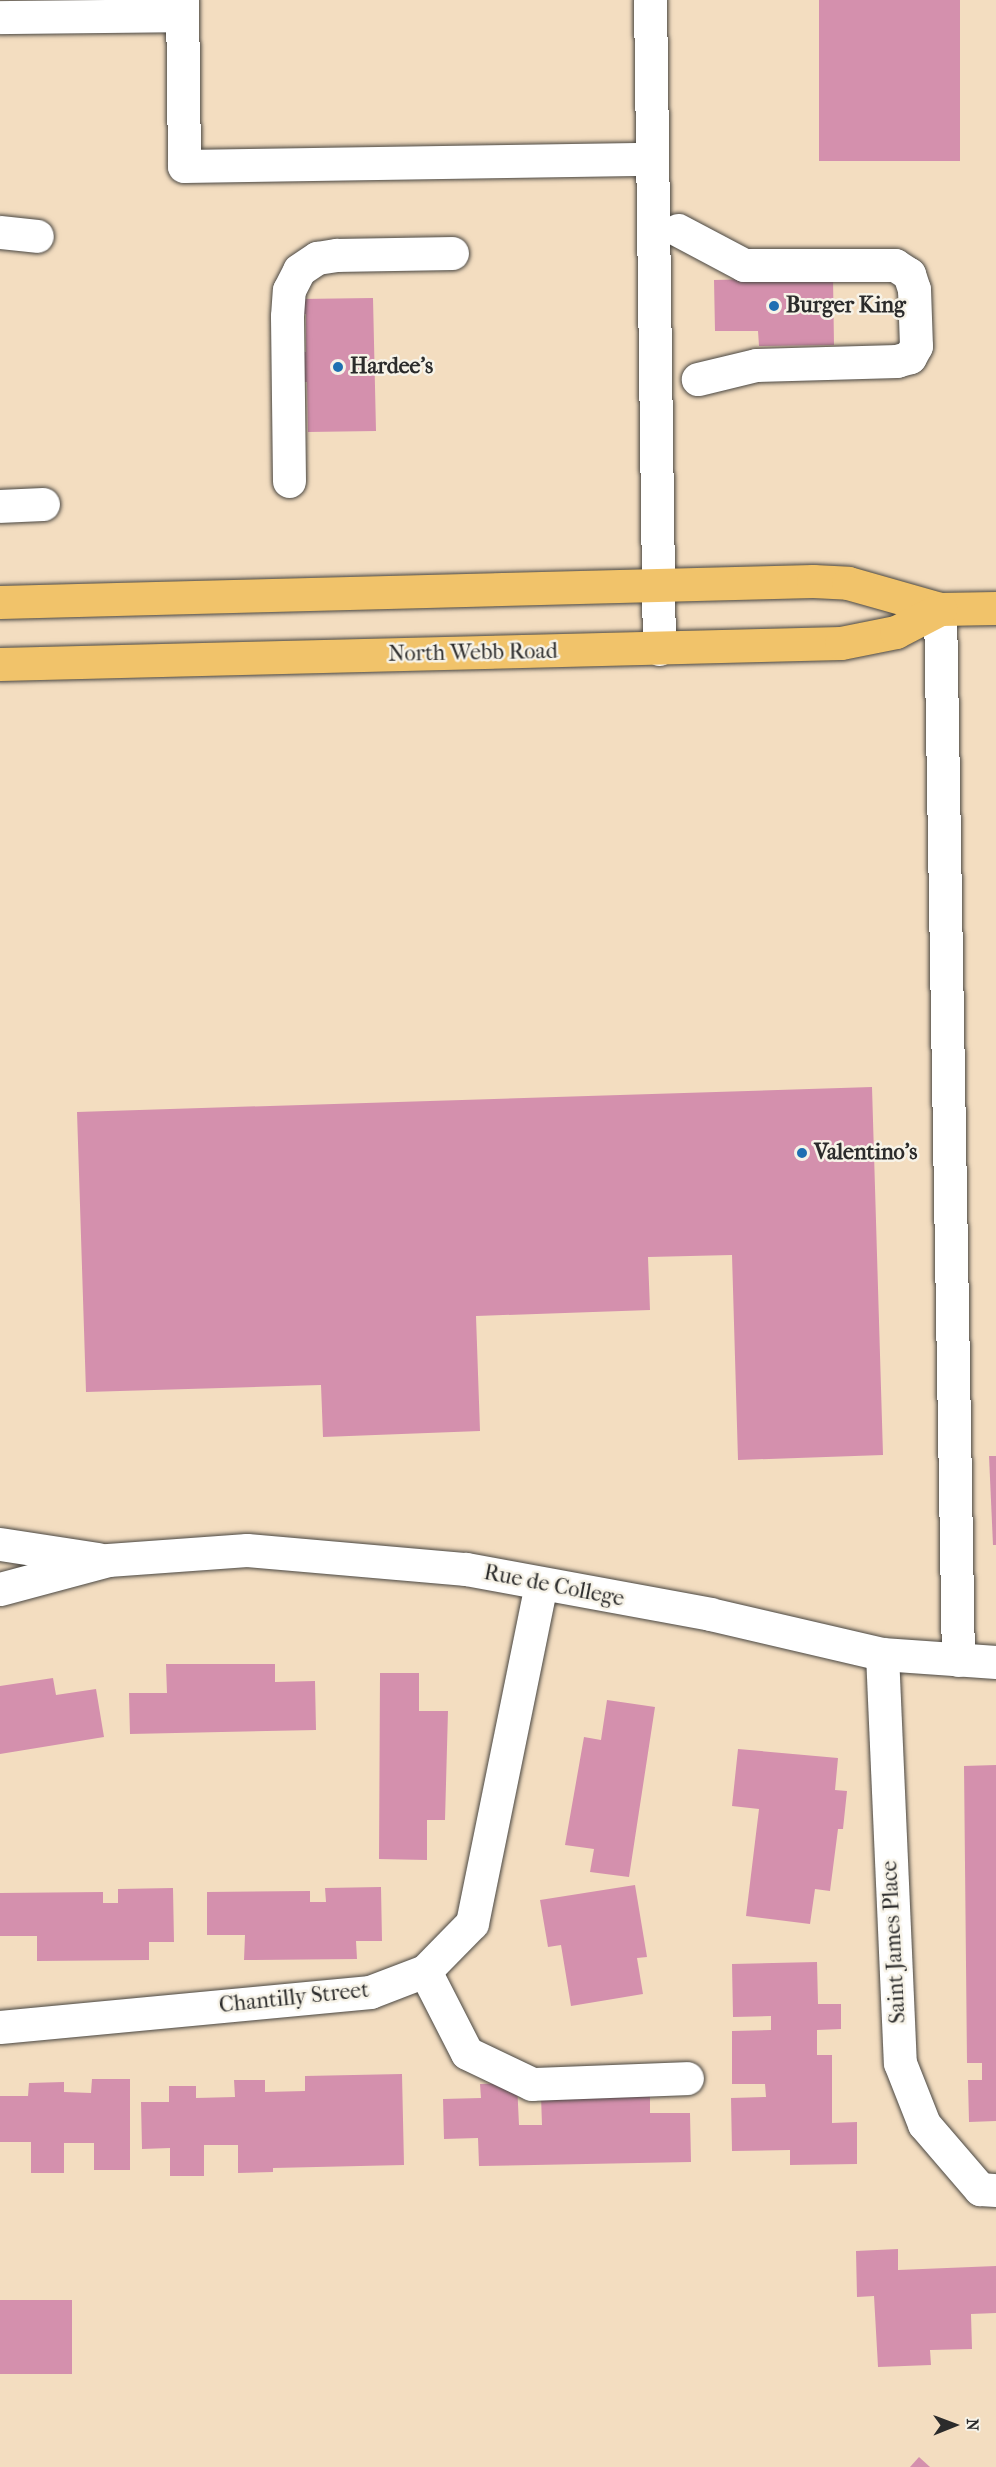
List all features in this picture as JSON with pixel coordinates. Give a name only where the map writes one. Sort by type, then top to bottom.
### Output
[{"type":"main road","name":"North Webb Road","points":[[0,602],[658,584],[848,584],[939,609],[996,608]]},
{"type":"main road","name":"North Webb Road","points":[[0,664],[659,649],[867,640],[896,632],[939,609]]},
{"type":"street","points":[[650,0],[659,649]]},
{"type":"street","points":[[0,17],[182,8],[184,166],[652,159]]},
{"type":"street","points":[[678,230],[744,265],[894,265],[909,274],[914,289],[916,346],[910,357],[897,361],[756,365],[698,379]]},
{"type":"street","points":[[0,232],[37,236]]},
{"type":"street","points":[[289,481],[287,316],[289,290],[298,270],[317,258],[337,255],[452,253]]},
{"type":"street","points":[[0,506],[43,504]]},
{"type":"street","points":[[939,609],[958,1660]]},
{"type":"street","name":"Rue de College","points":[[0,1544],[108,1560]]},
{"type":"street","name":"Rue de College","points":[[0,1589],[108,1560],[247,1550],[466,1569],[541,1585],[710,1614],[882,1654],[996,1662]]},
{"type":"street","name":"Chantilly Street","points":[[0,2027],[370,1992],[425,1971],[472,1923],[541,1585]]},
{"type":"street","name":"Saint James Place","points":[[882,1654],[900,2063],[924,2124],[980,2189],[996,2190]]},
{"type":"street","points":[[425,1971],[467,2053],[532,2084],[687,2078]]},
{"type":"building","points":[[819,0],[960,0],[960,161],[819,161]]},
{"type":"building","name":"Burger King","points":[[833,277],[834,345],[759,346],[758,331],[715,331],[714,280]]},
{"type":"building","name":"Hardee's","points":[[373,298],[376,431],[308,432],[307,382],[301,382],[301,352],[306,352],[306,314],[299,314],[299,299]]},
{"type":"building","points":[[872,1087],[883,1455],[738,1460],[732,1255],[648,1257],[650,1310],[476,1316],[480,1431],[323,1437],[321,1385],[86,1392],[77,1112]]},
{"type":"building","points":[[989,1456],[996,1456],[996,1545],[993,1545]]},
{"type":"building","points":[[166,1664],[275,1664],[275,1682],[315,1681],[316,1730],[130,1734],[129,1693],[167,1693]]},
{"type":"building","points":[[380,1673],[419,1673],[419,1711],[448,1711],[445,1820],[427,1820],[427,1860],[379,1859]]},
{"type":"building","points":[[53,1678],[56,1695],[96,1689],[104,1737],[0,1754],[0,1686]]},
{"type":"building","points":[[607,1700],[655,1707],[629,1877],[590,1872],[594,1849],[565,1845],[584,1737],[601,1740]]},
{"type":"building","points":[[738,1749],[838,1758],[835,1790],[847,1791],[843,1829],[838,1829],[830,1891],[815,1889],[810,1924],[746,1916],[759,1809],[732,1806]]},
{"type":"building","points":[[996,1765],[996,2121],[969,2122],[968,2080],[982,2080],[982,2063],[967,2063],[964,1766]]},
{"type":"building","points":[[635,1885],[647,1957],[637,1958],[643,1994],[571,2006],[561,1945],[548,1947],[540,1900]]},
{"type":"building","points":[[381,1887],[382,1941],[356,1941],[357,1959],[244,1960],[245,1935],[207,1935],[207,1892],[310,1891],[310,1902],[326,1902],[325,1888]]},
{"type":"building","points":[[173,1888],[174,1942],[149,1942],[149,1960],[37,1961],[37,1936],[0,1936],[0,1893],[103,1892],[103,1903],[118,1903],[118,1889]]},
{"type":"building","points":[[817,1962],[818,2004],[841,2004],[841,2029],[817,2030],[817,2055],[832,2055],[832,2123],[857,2122],[857,2164],[790,2165],[790,2150],[732,2151],[731,2098],[766,2097],[765,2084],[732,2084],[732,2031],[771,2030],[771,2016],[733,2017],[732,1964]]},
{"type":"building","points":[[402,2074],[404,2165],[273,2168],[273,2172],[238,2173],[238,2145],[204,2145],[204,2176],[170,2176],[170,2148],[142,2149],[141,2102],[169,2102],[169,2086],[196,2086],[196,2098],[235,2097],[234,2080],[265,2080],[265,2092],[305,2091],[305,2076]]},
{"type":"building","points":[[92,2079],[130,2079],[130,2170],[94,2170],[94,2143],[64,2143],[64,2173],[31,2173],[31,2142],[0,2142],[0,2096],[28,2096],[29,2083],[64,2082],[64,2092],[91,2093]]},
{"type":"building","points":[[517,2083],[519,2125],[542,2125],[541,2096],[650,2096],[650,2113],[690,2113],[691,2162],[479,2166],[478,2138],[444,2139],[443,2099],[481,2098],[480,2084]]},
{"type":"building","points":[[898,2249],[898,2270],[996,2266],[996,2313],[971,2314],[972,2349],[930,2350],[931,2365],[878,2367],[874,2296],[857,2297],[856,2251]]},
{"type":"building","points":[[0,2300],[72,2300],[72,2374],[0,2374]]},
{"type":"building","points":[[919,2457],[930,2467],[910,2467]]},
{"type":"place","name":"Burger King","points":[[774,306]]},
{"type":"place","name":"Hardee's","points":[[338,367]]},
{"type":"place","name":"Valentino's","points":[[802,1153]]}]
